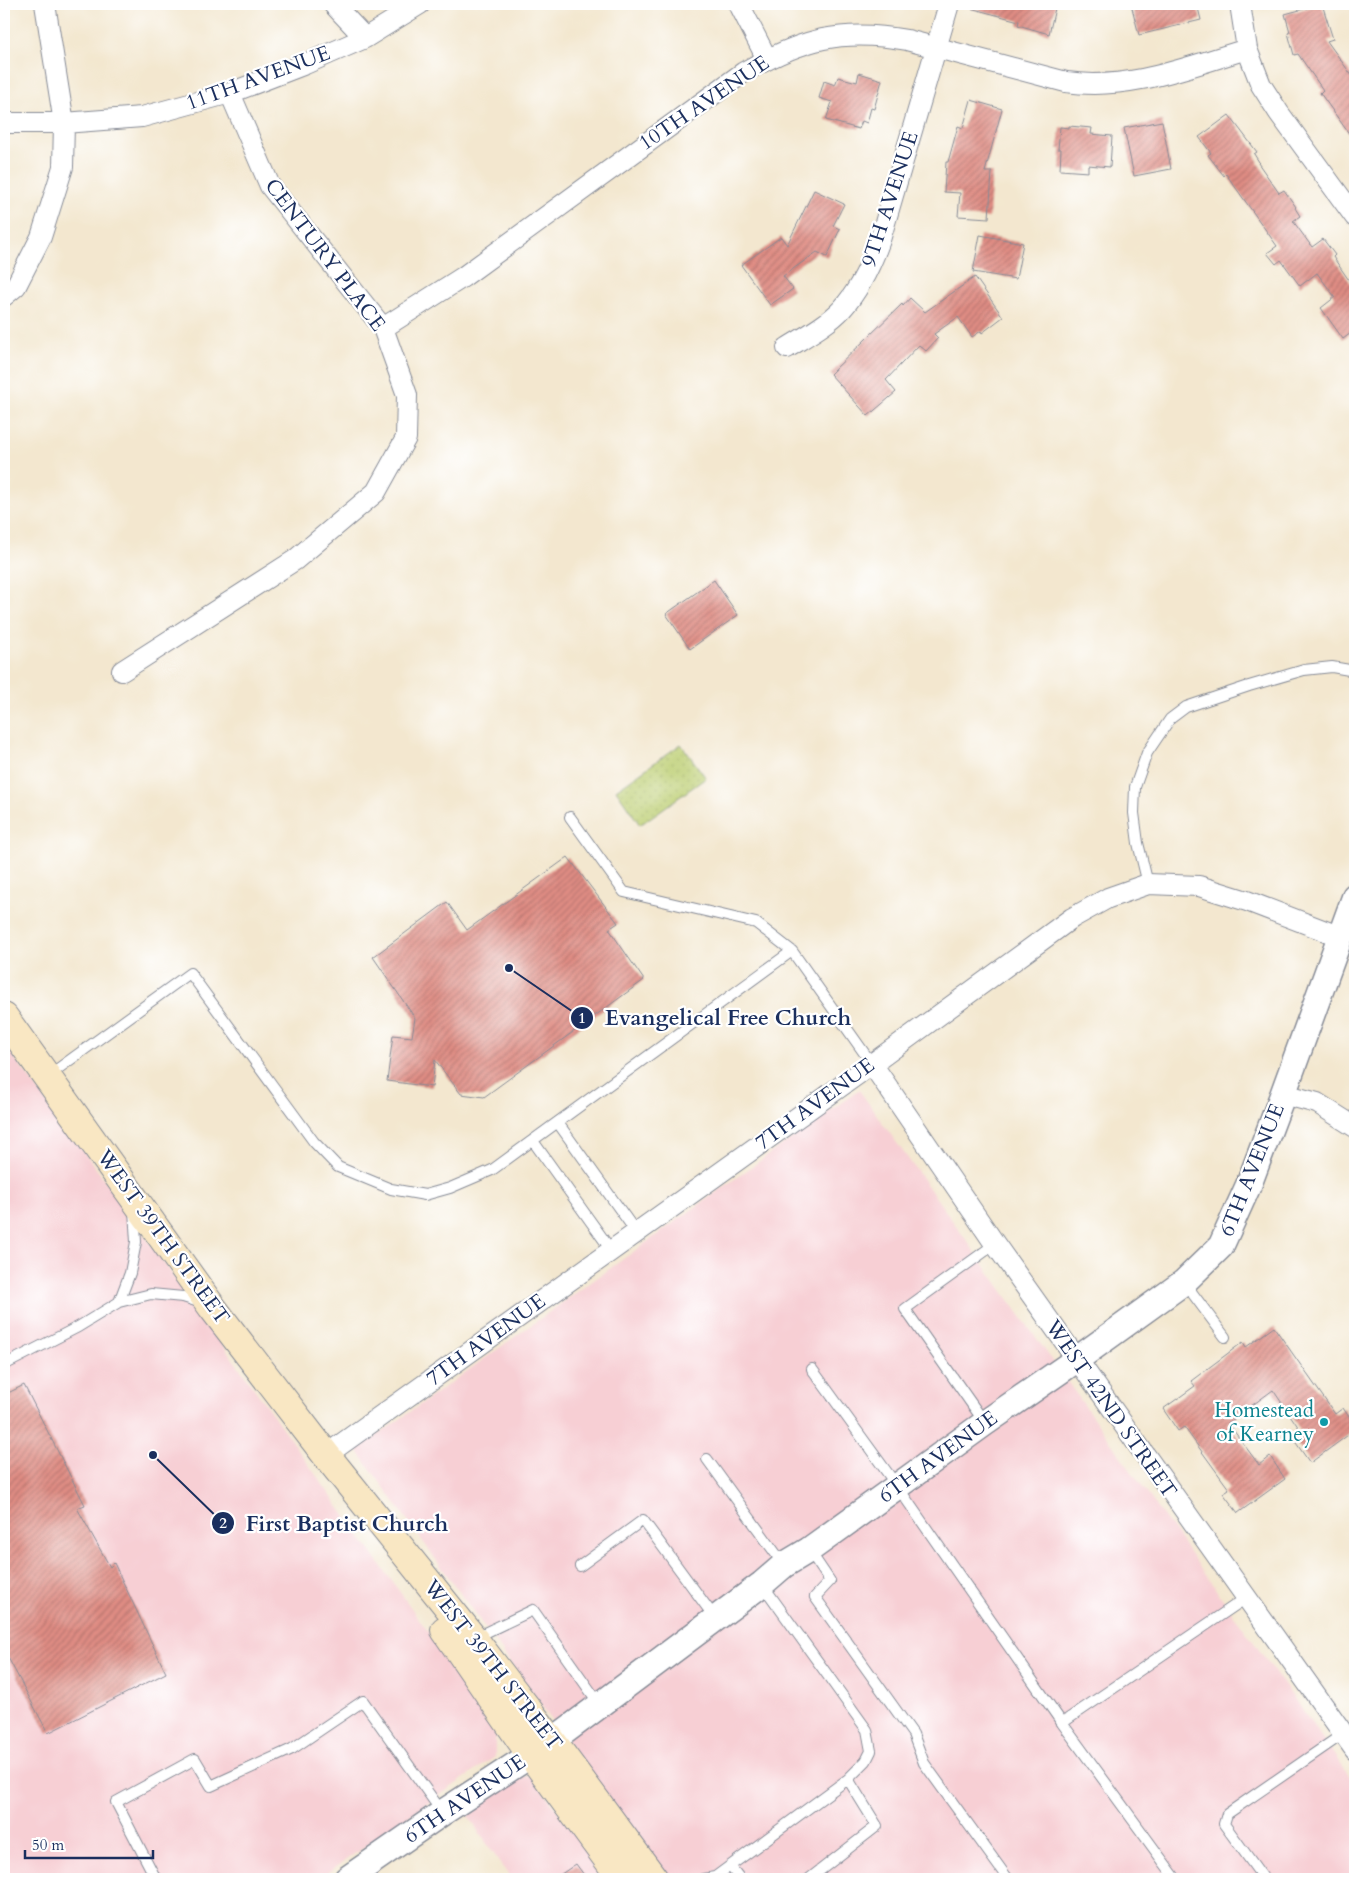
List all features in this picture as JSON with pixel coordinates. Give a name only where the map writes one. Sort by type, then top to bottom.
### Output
[{"type":"main road","name":"WEST 39TH STREET","points":[[4,1017],[212,1307],[326,1455],[473,1638],[622,1879]]},
{"type":"main road","name":"WEST 39TH STREET","points":[[326,1455],[542,1748],[654,1879]]},
{"type":"street","points":[[4,296],[16,286],[41,237],[63,167],[64,122],[45,4]]},
{"type":"street","points":[[333,4],[365,38]]},
{"type":"street","name":"11TH AVENUE","points":[[4,123],[64,122],[142,117],[230,93],[303,65],[365,38],[420,4]]},
{"type":"street","points":[[739,4],[767,59]]},
{"type":"street","name":"9TH AVENUE","points":[[787,348],[842,309],[870,266],[880,240],[949,4]]},
{"type":"street","points":[[1240,4],[1247,49],[1261,85],[1279,113],[1355,217]]},
{"type":"street","name":"10TH AVENUE","points":[[383,328],[463,276],[744,72],[794,46],[824,37],[856,34],[884,35],[1066,82],[1086,85],[1132,82],[1247,49]]},
{"type":"street","name":"CENTURY PLACE","points":[[122,671],[295,560],[376,492],[406,438],[407,395],[383,328],[270,186],[230,93]]},
{"type":"street","name":"7TH AVENUE","points":[[326,1455],[872,1064],[1072,918],[1108,898],[1148,884],[1199,886],[1346,933]]},
{"type":"street","name":"6TH AVENUE","points":[[346,1879],[442,1813],[542,1748],[784,1566],[1184,1282],[1221,1246],[1248,1184],[1346,933],[1355,896]]},
{"type":"street","name":"WEST 42ND STREET","points":[[872,1064],[1076,1360],[1355,1750]]},
{"type":"street","points":[[1283,1094],[1317,1103],[1355,1127]]},
{"type":"lane","points":[[1148,884],[1138,843],[1134,813],[1135,787],[1147,753],[1170,719],[1186,707],[1304,670],[1332,667],[1355,671]]},
{"type":"lane","points":[[570,817],[624,892],[756,923],[792,951],[872,1064]]},
{"type":"lane","points":[[47,1077],[190,973],[314,1142],[338,1167],[391,1189],[425,1195],[450,1188],[492,1170],[558,1124],[792,951]]},
{"type":"lane","points":[[558,1124],[636,1232]]},
{"type":"lane","points":[[533,1141],[611,1250]]},
{"type":"lane","points":[[119,1302],[130,1273],[136,1242],[134,1198]]},
{"type":"lane","points":[[984,1423],[905,1309],[995,1244]]},
{"type":"lane","points":[[1184,1282],[1225,1337]]},
{"type":"lane","points":[[4,1365],[78,1327],[119,1302],[151,1294],[183,1297],[212,1307]]},
{"type":"lane","points":[[812,1369],[897,1486],[1062,1723],[1176,1879]]},
{"type":"lane","points":[[707,1459],[784,1566]]},
{"type":"lane","points":[[580,1566],[643,1520],[715,1618]]},
{"type":"lane","points":[[809,1550],[830,1580],[815,1596],[913,1734],[924,1763],[1008,1879]]},
{"type":"lane","points":[[703,1879],[715,1877],[848,1779],[866,1761],[871,1751],[868,1730],[762,1584]]},
{"type":"lane","points":[[1062,1723],[1246,1598]]},
{"type":"lane","points":[[473,1638],[534,1610],[600,1705]]},
{"type":"lane","points":[[156,1879],[116,1802],[195,1759],[211,1786],[292,1749],[363,1701],[442,1813]]},
{"type":"lane","points":[[1264,1879],[1224,1824],[1227,1814],[1343,1734]]},
{"type":"lane","points":[[809,1879],[877,1826],[848,1779]]},
{"type":"lane","points":[[730,1866],[740,1879]]},
{"type":"shaded area","points":[[4,1044],[109,1186],[495,1725],[495,1757],[318,1879],[4,1879]]},
{"type":"shaded area","points":[[859,1090],[1355,1784],[1355,1879],[666,1879],[357,1450]]},
{"type":"shaded area","points":[[516,1776],[533,1777],[607,1879],[511,1879],[468,1816]]},
{"type":"green space","points":[[681,744],[706,778],[640,825],[616,790]]},
{"type":"building","points":[[971,4],[1056,4],[1049,34],[1018,25],[1019,21],[970,8]]},
{"type":"building","points":[[1131,4],[1197,4],[1201,20],[1139,35]]},
{"type":"building","points":[[1322,4],[1333,39],[1327,41],[1355,80],[1355,142],[1320,93],[1323,90],[1298,54],[1294,55],[1288,33],[1290,32],[1285,14]]},
{"type":"building","points":[[859,73],[882,80],[874,109],[871,108],[867,123],[862,121],[859,129],[826,120],[832,102],[819,98],[824,81],[835,85],[838,77],[857,82]]},
{"type":"building","points":[[971,100],[1002,109],[985,172],[992,172],[989,218],[958,216],[960,193],[944,192],[946,162],[948,162],[958,126],[963,128]]},
{"type":"building","points":[[1229,115],[1257,152],[1254,154],[1258,163],[1279,193],[1284,190],[1296,207],[1300,216],[1293,221],[1312,247],[1323,239],[1355,289],[1355,330],[1343,339],[1321,308],[1335,297],[1317,273],[1300,286],[1281,260],[1276,264],[1267,253],[1277,246],[1226,174],[1224,176],[1208,155],[1211,153],[1199,137]]},
{"type":"building","points":[[1162,121],[1171,169],[1134,176],[1124,128]]},
{"type":"building","points":[[1069,126],[1092,128],[1091,134],[1112,136],[1110,167],[1088,165],[1088,172],[1060,170],[1061,149],[1058,149],[1060,127],[1069,128]]},
{"type":"building","points":[[814,190],[844,204],[833,226],[840,229],[827,257],[817,252],[783,276],[793,289],[770,305],[741,265],[781,237],[787,245]]},
{"type":"building","points":[[980,235],[1023,243],[1016,279],[973,272]]},
{"type":"building","points":[[975,277],[1003,317],[982,333],[981,331],[972,337],[958,317],[934,334],[938,338],[926,351],[919,345],[886,380],[896,392],[868,416],[830,374],[910,298],[925,312]]},
{"type":"building","points":[[714,580],[738,615],[690,649],[666,614]]},
{"type":"building","points":[[568,857],[618,923],[609,929],[644,980],[484,1097],[461,1094],[435,1060],[432,1087],[387,1081],[393,1035],[412,1037],[415,1018],[373,957],[447,902],[467,930]]},
{"type":"building","name":"Homestead of Kearney","points":[[1274,1327],[1335,1414],[1343,1408],[1355,1426],[1355,1430],[1310,1463],[1294,1440],[1303,1434],[1273,1390],[1228,1423],[1259,1465],[1270,1456],[1285,1479],[1238,1513],[1223,1493],[1229,1489],[1184,1427],[1178,1431],[1163,1409],[1195,1386],[1191,1381],[1243,1342],[1246,1347]]},
{"type":"building","points":[[24,1385],[85,1505],[77,1508],[110,1567],[114,1563],[166,1673],[48,1733],[4,1650],[4,1395]]},
{"type":"building","points":[[576,1864],[587,1879],[554,1879]]},
{"type":"place","name":"Evangelical Free Church","points":[[509,968]]},
{"type":"place","name":"Homestead of Kearney","points":[[1324,1422]]},
{"type":"place","name":"First Baptist Church","points":[[153,1455]]}]
